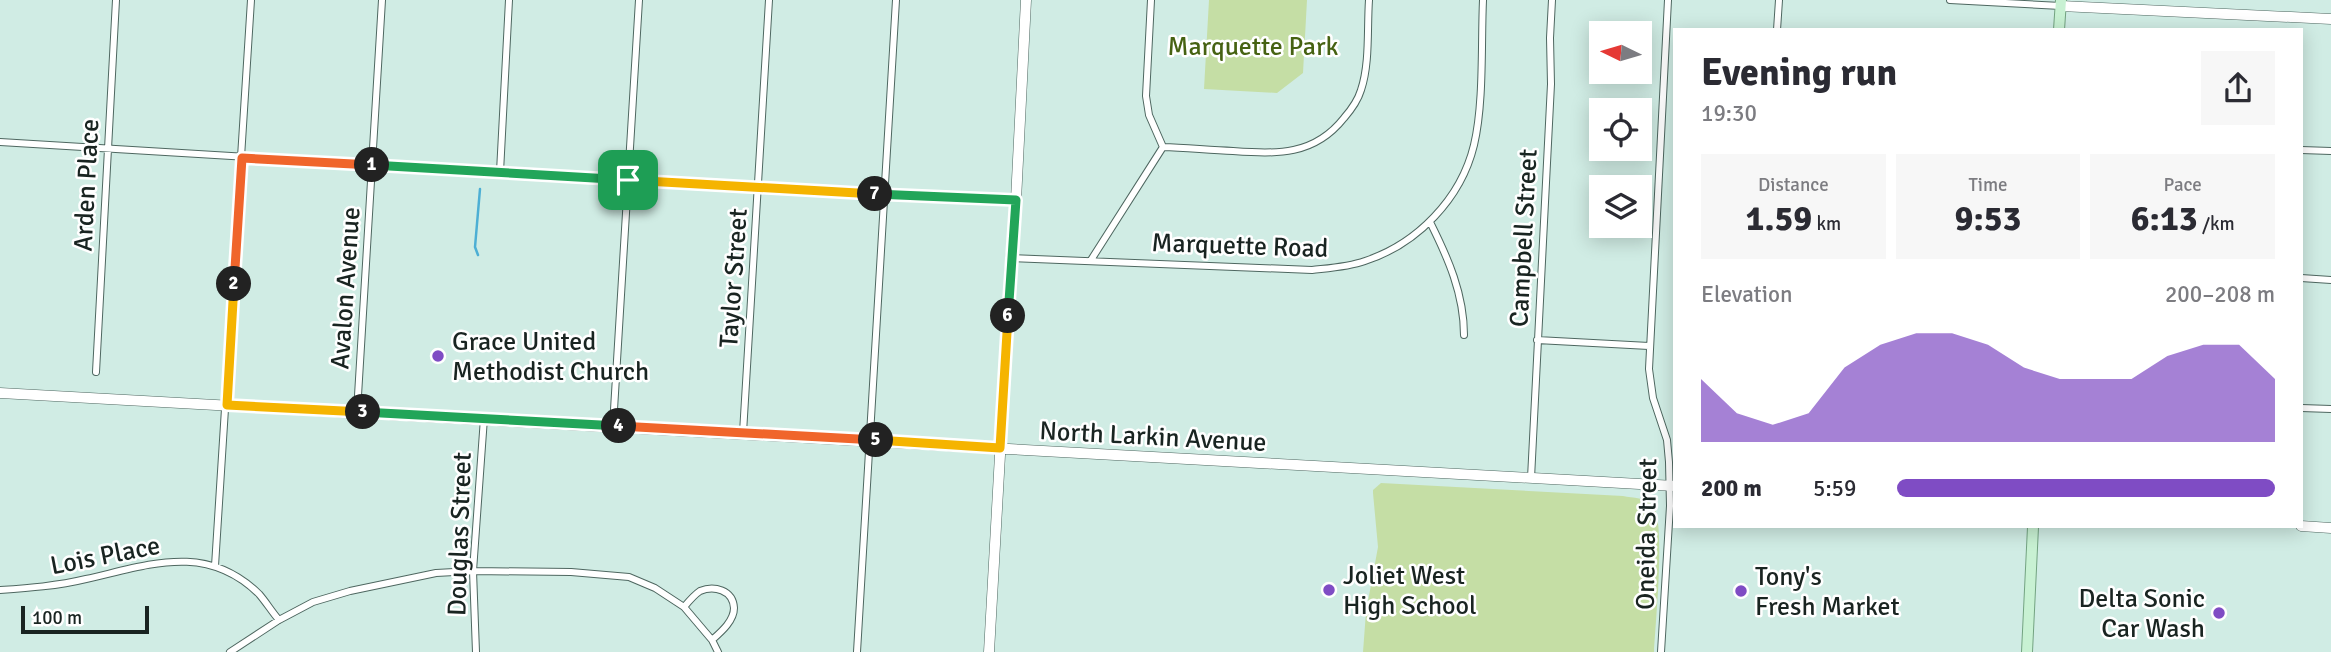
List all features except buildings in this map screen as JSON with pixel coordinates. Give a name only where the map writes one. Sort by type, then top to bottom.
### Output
[{"type":"main road","points":[[989,652],[1026,0]]},
{"type":"main road","points":[[2059,28],[2061,3],[2331,19]]},
{"type":"main road","name":"North Larkin Avenue","points":[[0,393],[1672,486]]},
{"type":"main road","points":[[2303,526],[2331,528]]},
{"type":"main road","points":[[2026,652],[2033,528]]},
{"type":"street","name":"Arden Place","points":[[96,372],[116,0]]},
{"type":"street","points":[[215,566],[251,0]]},
{"type":"street","name":"Avalon Avenue","points":[[357,412],[382,0]]},
{"type":"street","points":[[499,172],[509,0]]},
{"type":"street","points":[[613,426],[639,0]]},
{"type":"street","name":"Taylor Street","points":[[743,433],[769,0]]},
{"type":"street","points":[[857,652],[896,0]]},
{"type":"street","points":[[1151,0],[1146,96],[1149,115],[1163,147]]},
{"type":"street","points":[[1163,147],[1272,153],[1299,149],[1320,141],[1336,128],[1361,91],[1369,0]]},
{"type":"street","name":"Marquette Road","points":[[1011,258],[1312,270],[1365,261],[1394,249],[1430,222],[1452,195],[1474,146],[1478,118],[1483,0]]},
{"type":"street","name":"Campbell Street","points":[[1531,478],[1551,85],[1552,0]]},
{"type":"street","name":"Oneida Street","points":[[1661,652],[1672,486],[1667,440],[1651,385],[1649,346],[1668,0]]},
{"type":"street","points":[[1777,28],[1779,0]]},
{"type":"street","points":[[1950,0],[2061,3]]},
{"type":"street","points":[[0,142],[885,195],[1016,200]]},
{"type":"street","points":[[1091,260],[1163,147]]},
{"type":"street","points":[[2303,149],[2331,151]]},
{"type":"street","points":[[1430,222],[1460,294],[1464,313],[1464,335]]},
{"type":"street","points":[[2303,278],[2331,280]]},
{"type":"street","points":[[1537,340],[1649,346]]},
{"type":"street","points":[[2303,408],[2331,409]]},
{"type":"street","name":"Douglas Street","points":[[476,652],[473,571],[484,418]]},
{"type":"street","name":"Lois Place","points":[[0,590],[41,587],[150,564],[177,561],[215,566],[237,577],[260,595],[279,620]]},
{"type":"street","points":[[230,652],[279,620],[313,602],[350,591],[436,573],[473,571],[571,572],[629,577],[655,587],[684,607],[712,640],[718,652]]},
{"type":"street","points":[[684,607],[703,590],[723,590],[731,598],[734,607],[731,618],[712,640]]},
{"type":"green space","name":"Marquette Park","points":[[1209,0],[1307,0],[1303,73],[1277,93],[1204,89]]},
{"type":"green space","points":[[1381,483],[1623,496],[1647,501],[1653,506],[1657,516],[1659,532],[1654,652],[1363,652],[1366,612],[1378,547],[1373,490]]},
{"type":"waterway","points":[[478,255],[475,247],[480,189]]},
{"type":"place","name":"Grace United Methodist Church","points":[[438,356]]},
{"type":"place","name":"Joliet West High School","points":[[1329,590]]},
{"type":"place","name":"Tony's Fresh Market","points":[[1741,591]]},
{"type":"place","name":"Delta Sonic Car Wash","points":[[2219,613]]},
{"type":"route","points":[[242,158],[628,180],[1016,200],[1000,448],[227,405],[242,158]]}]
